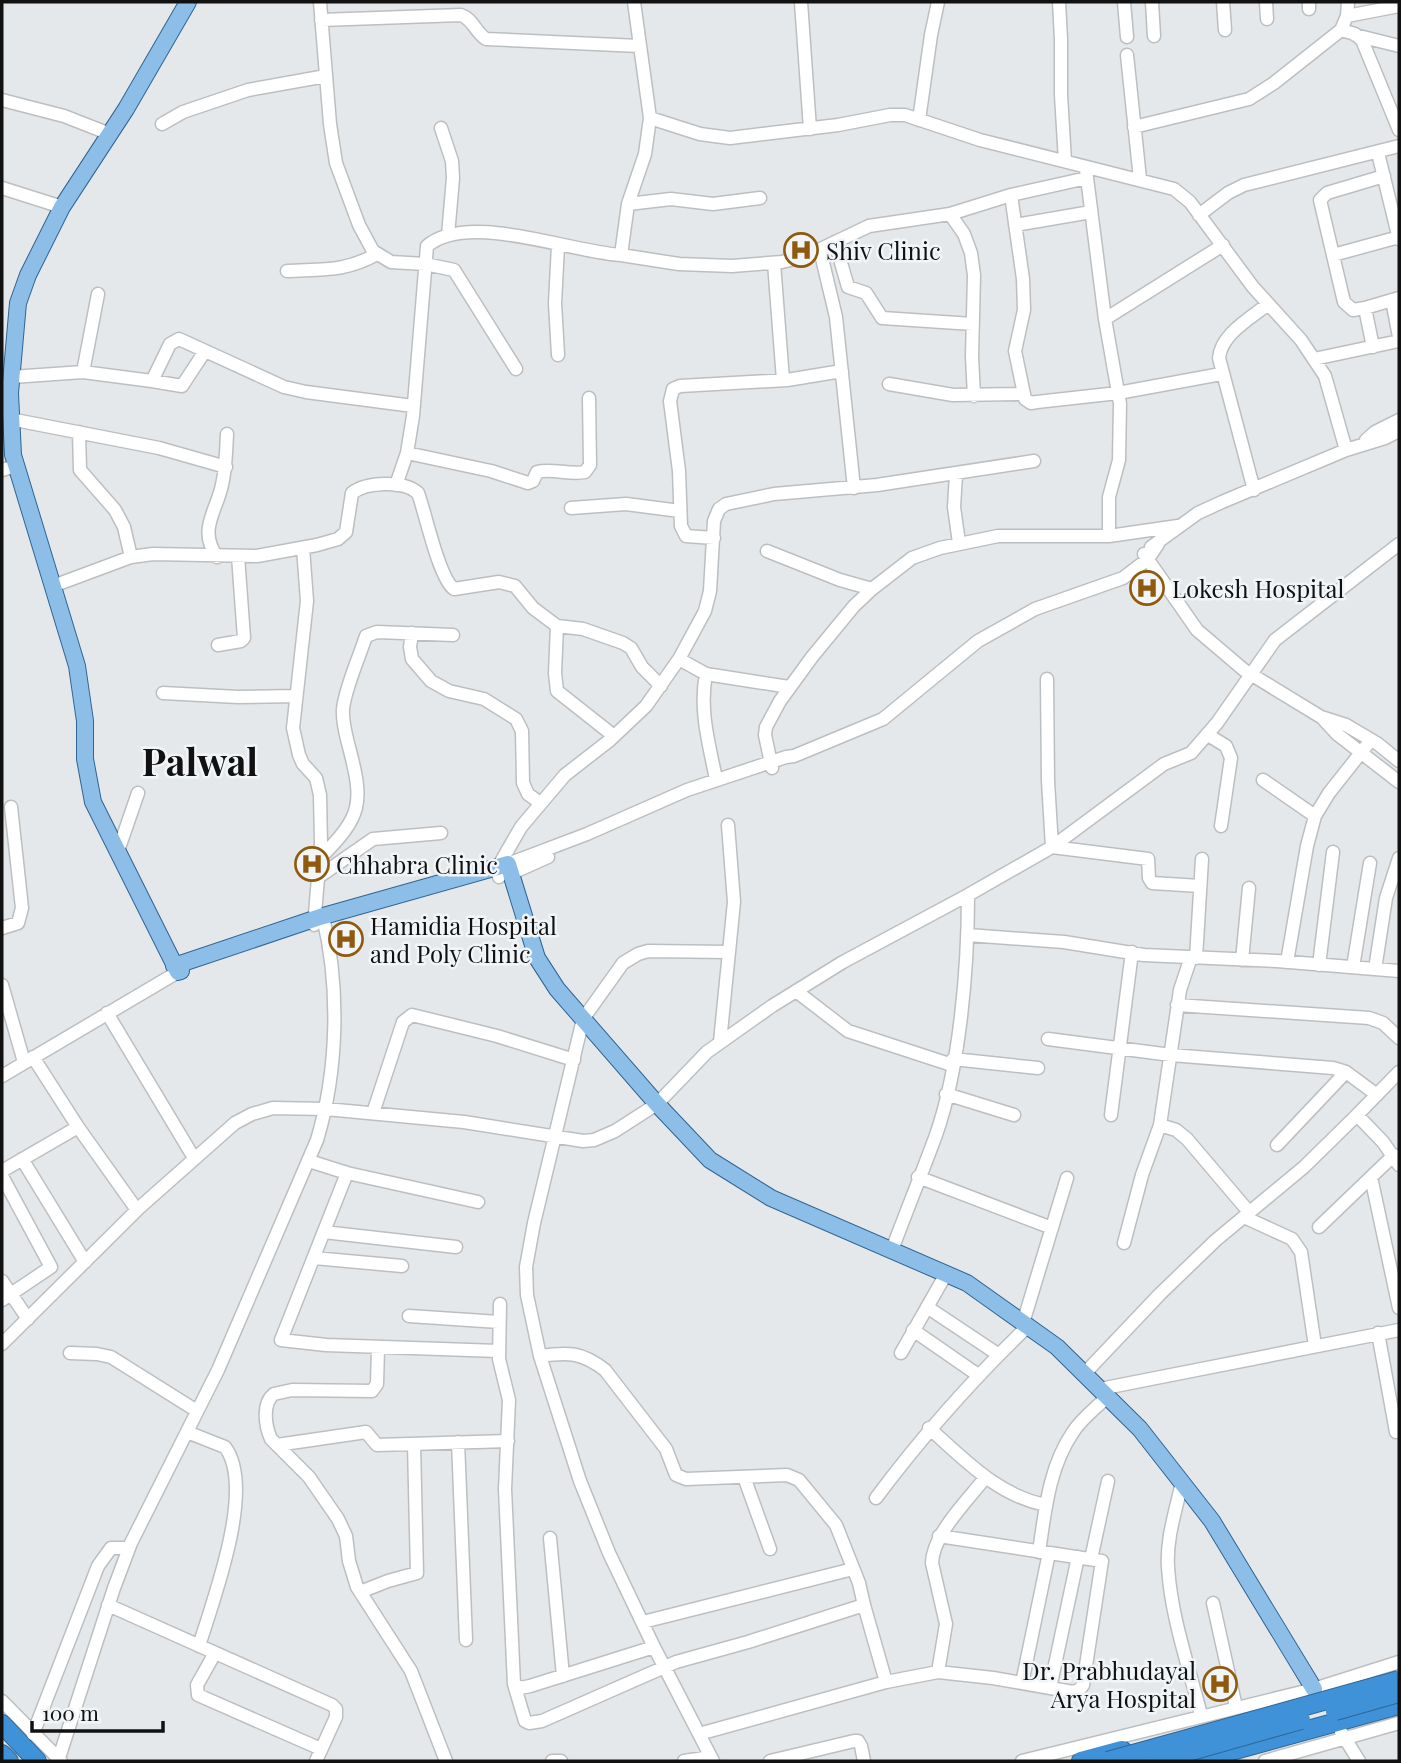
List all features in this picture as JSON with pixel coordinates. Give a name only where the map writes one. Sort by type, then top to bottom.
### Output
[{"type":"highway","points":[[1081,1761],[1399,1674]]},
{"type":"highway","points":[[1108,1761],[1319,1696],[1399,1680]]},
{"type":"highway","points":[[1156,1761],[1399,1693]]},
{"type":"highway","points":[[1195,1761],[1341,1730],[1399,1705]]},
{"type":"highway","points":[[2,1724],[37,1761]]},
{"type":"highway","points":[[2,1734],[28,1761]]},
{"type":"highway","points":[[2,1754],[9,1761]]},
{"type":"main road","points":[[188,2],[110,134],[62,207],[18,303],[7,353],[9,468],[53,586],[77,666],[85,721],[85,759],[93,802],[176,969],[318,921],[504,870],[537,958],[557,989],[657,1104],[710,1160],[771,1198],[967,1283],[1057,1346],[1085,1373],[1140,1429],[1212,1521],[1319,1696]]},
{"type":"street","points":[[320,2],[330,124],[336,163],[359,225],[377,254],[391,262],[449,267],[458,274],[516,369]]},
{"type":"street","points":[[621,255],[628,204],[645,154],[650,118],[634,2]]},
{"type":"street","points":[[801,2],[810,129]]},
{"type":"street","points":[[919,120],[938,2]]},
{"type":"street","points":[[1059,2],[1065,161]]},
{"type":"street","points":[[1124,2],[1127,37]]},
{"type":"street","points":[[1152,2],[1154,36]]},
{"type":"street","points":[[1223,2],[1226,30]]},
{"type":"street","points":[[1266,2],[1266,19]]},
{"type":"street","points":[[1134,127],[1249,99],[1275,83],[1341,30],[1347,16],[1348,2]]},
{"type":"street","points":[[1347,16],[1399,6]]},
{"type":"street","points":[[321,20],[461,8],[486,39],[639,46]]},
{"type":"street","points":[[1341,30],[1399,46]]},
{"type":"street","points":[[1355,34],[1362,40],[1396,111],[1399,130]]},
{"type":"street","points":[[1127,55],[1140,180]]},
{"type":"street","points":[[162,124],[183,112],[248,90],[326,75]]},
{"type":"street","points":[[2,100],[64,116],[110,134]]},
{"type":"street","points":[[650,118],[700,134],[730,138],[905,115],[981,140],[1065,161],[1087,172],[1140,180],[1174,189],[1190,202],[1253,287],[1301,340],[1314,359],[1325,376],[1346,450]]},
{"type":"street","points":[[441,128],[452,160],[448,235]]},
{"type":"street","points":[[1199,215],[1228,192],[1244,185],[1399,146]]},
{"type":"street","points":[[1333,255],[1399,238],[1378,153]]},
{"type":"street","points":[[396,485],[407,453],[419,355],[427,246],[437,238],[495,231],[589,252],[679,264],[774,263],[820,250],[869,226],[950,214],[1087,172]]},
{"type":"street","points":[[1087,172],[1105,319],[1121,418],[1119,460],[1109,497],[1109,536]]},
{"type":"street","points":[[1314,359],[1399,339],[1396,299],[1353,310],[1344,302],[1320,203],[1326,193],[1384,176]]},
{"type":"street","points":[[2,187],[62,207]]},
{"type":"street","points":[[1011,195],[1023,279],[1024,310],[1015,345],[1025,399],[1031,402],[1118,393],[1221,374]]},
{"type":"street","points":[[628,204],[671,199],[713,204],[760,198]]},
{"type":"street","points":[[1015,226],[1091,212]]},
{"type":"street","points":[[950,214],[964,234],[971,253],[974,275],[974,396]]},
{"type":"street","points":[[835,242],[848,287],[866,293],[883,318],[973,324]]},
{"type":"street","points":[[1105,319],[1223,245]]},
{"type":"street","points":[[558,246],[555,303],[558,355]]},
{"type":"street","points":[[820,250],[836,317],[854,488]]},
{"type":"street","points":[[287,271],[344,268],[377,254]]},
{"type":"street","points":[[774,263],[783,380]]},
{"type":"street","points":[[83,372],[98,294]]},
{"type":"street","points":[[1254,490],[1221,374],[1219,358],[1222,343],[1268,304]]},
{"type":"street","points":[[1365,308],[1373,347]]},
{"type":"street","points":[[152,381],[173,341],[184,341],[284,387],[413,406]]},
{"type":"street","points":[[8,388],[83,372],[182,386],[205,351]]},
{"type":"street","points":[[714,538],[686,536],[681,526],[679,471],[670,401],[673,389],[680,386],[783,380],[842,371]]},
{"type":"street","points":[[889,384],[940,394],[1023,394]]},
{"type":"street","points":[[407,453],[491,471],[527,483],[533,481],[537,472],[585,472],[590,465],[589,398]]},
{"type":"street","points":[[10,419],[159,448],[226,467]]},
{"type":"street","points":[[1364,443],[1375,432],[1399,420]]},
{"type":"street","points":[[504,870],[872,723],[893,712],[978,641],[1035,609],[1123,578],[1157,544],[1198,513],[1346,450],[1399,431]]},
{"type":"street","points":[[79,432],[80,470],[115,510],[124,527],[131,557]]},
{"type":"street","points":[[217,556],[211,548],[208,528],[226,467],[227,434]]},
{"type":"street","points":[[504,870],[521,827],[540,803],[565,775],[646,706],[679,659],[705,611],[712,579],[716,513],[726,504],[774,494],[854,488],[1034,461]]},
{"type":"street","points":[[956,474],[954,507],[959,543]]},
{"type":"street","points":[[53,586],[131,557],[153,554],[257,556],[338,539],[346,532],[351,496],[355,490],[373,486],[409,487],[418,493],[442,571],[454,589],[499,582],[515,586],[533,608],[557,626],[583,629],[631,648],[642,667],[661,686]]},
{"type":"street","points":[[571,508],[626,504],[680,511]]},
{"type":"street","points":[[771,765],[765,735],[767,722],[789,687],[835,628],[872,589],[912,558],[959,543],[998,536],[1109,536],[1178,526]]},
{"type":"street","points":[[2,1344],[137,1210],[235,1123],[252,1114],[273,1108],[326,1109],[464,1122],[583,1141],[594,1140],[615,1131],[657,1104],[720,1042],[796,991],[902,928],[968,895],[1052,847],[1164,764],[1191,753],[1208,735],[1275,640],[1399,544]]},
{"type":"street","points":[[2,1701],[59,1761],[108,1605],[129,1548],[218,1370],[309,1161],[326,1109],[332,1045],[333,990],[329,942],[318,921],[320,795],[316,778],[303,764],[295,742],[293,714],[307,601],[303,548]]},
{"type":"street","points":[[767,551],[822,574],[872,589]]},
{"type":"street","points":[[218,645],[241,641],[244,638],[238,556]]},
{"type":"street","points":[[1146,556],[1197,630],[1252,675],[1321,717],[1346,725],[1399,761]]},
{"type":"street","points":[[557,626],[557,691],[614,736]]},
{"type":"street","points":[[320,858],[352,821],[356,808],[356,775],[345,731],[343,708],[366,636],[374,632],[453,635]]},
{"type":"street","points":[[412,633],[412,659],[431,681],[449,691],[484,699],[516,719],[522,731],[523,783],[528,794],[540,803]]},
{"type":"street","points":[[679,659],[706,674],[789,687]]},
{"type":"street","points":[[706,674],[702,692],[704,717],[716,779]]},
{"type":"street","points":[[1047,679],[1052,847]]},
{"type":"street","points":[[163,693],[238,697],[296,696]]},
{"type":"street","points":[[1321,717],[1337,734],[1399,782]]},
{"type":"street","points":[[1208,735],[1226,746],[1231,758],[1221,826]]},
{"type":"street","points":[[1287,962],[1307,846],[1315,816],[1329,793],[1370,740]]},
{"type":"street","points":[[504,870],[716,779],[771,765]]},
{"type":"street","points":[[1263,780],[1315,816]]},
{"type":"street","points":[[118,851],[138,793]]},
{"type":"street","points":[[2,928],[18,923],[22,908],[11,807]]},
{"type":"street","points":[[720,1042],[734,902],[728,825]]},
{"type":"street","points":[[317,878],[373,839],[441,833]]},
{"type":"street","points":[[1052,847],[1149,859],[1149,878],[1152,883],[1200,886]]},
{"type":"street","points":[[1319,965],[1334,852]]},
{"type":"street","points":[[1375,969],[1386,898],[1399,858]]},
{"type":"street","points":[[1124,1243],[1142,1175],[1160,1125],[1180,990],[1194,957],[1202,859]]},
{"type":"street","points":[[1353,967],[1370,863]]},
{"type":"street","points":[[1242,960],[1249,888]]},
{"type":"street","points":[[892,1250],[936,1134],[946,1094],[962,1001],[968,935],[968,895]]},
{"type":"street","points":[[968,935],[1064,942],[1132,952],[1399,971]]},
{"type":"street","points":[[684,1761],[712,1759],[609,1553],[580,1481],[540,1356],[527,1295],[526,1267],[583,1020],[622,963],[638,954],[648,951],[728,952]]},
{"type":"street","points":[[1111,1115],[1132,952]]},
{"type":"street","points":[[2,1066],[26,1058],[107,1013],[176,969]]},
{"type":"street","points":[[2,1076],[26,1058],[176,969]]},
{"type":"street","points":[[2,985],[26,1058],[137,1210]]},
{"type":"street","points":[[796,991],[848,1031],[952,1062],[1038,1068]]},
{"type":"street","points":[[1177,1005],[1368,1018],[1383,1023],[1399,1038]]},
{"type":"street","points":[[107,1013],[194,1158]]},
{"type":"street","points":[[373,1113],[403,1022],[412,1015],[497,1036],[574,1060]]},
{"type":"street","points":[[1048,1039],[1171,1055],[1312,1065],[1346,1072],[1377,1095]]},
{"type":"street","points":[[1277,1145],[1346,1072]]},
{"type":"street","points":[[1085,1373],[1160,1294],[1246,1215],[1304,1167],[1399,1072]]},
{"type":"street","points":[[946,1094],[1014,1115]]},
{"type":"street","points":[[1320,1227],[1371,1177],[1397,1160],[1357,1115]]},
{"type":"street","points":[[1160,1125],[1176,1130],[1188,1139],[1246,1215],[1292,1239],[1301,1252],[1315,1346]]},
{"type":"street","points":[[6,1297],[45,1272],[51,1265],[2,1174],[78,1127]]},
{"type":"street","points":[[22,1160],[85,1262]]},
{"type":"street","points":[[309,1161],[346,1173],[478,1202]]},
{"type":"street","points":[[346,1173],[281,1340],[378,1348],[498,1351]]},
{"type":"street","points":[[919,1177],[1052,1228]]},
{"type":"street","points":[[1371,1177],[1399,1308]]},
{"type":"street","points":[[876,1498],[929,1428],[1026,1325],[1067,1178]]},
{"type":"street","points":[[324,1232],[456,1247]]},
{"type":"street","points":[[314,1258],[402,1266]]},
{"type":"street","points":[[901,1353],[946,1273]]},
{"type":"street","points":[[2,1281],[6,1297],[28,1319]]},
{"type":"street","points":[[500,1304],[498,1351],[509,1400],[506,1518],[514,1684],[522,1717],[527,1723],[534,1723],[576,1707],[665,1667],[864,1605]]},
{"type":"street","points":[[927,1307],[999,1354]]},
{"type":"street","points":[[409,1316],[499,1322]]},
{"type":"street","points":[[914,1330],[978,1375]]},
{"type":"street","points":[[1022,1683],[1044,1553],[1046,1505],[1060,1455],[1072,1432],[1103,1393],[1399,1330]]},
{"type":"street","points":[[1378,1334],[1396,1432]]},
{"type":"street","points":[[378,1348],[377,1384],[373,1391],[292,1390],[274,1394],[268,1398],[266,1404],[267,1432],[276,1445],[309,1477],[338,1519],[346,1536],[352,1572],[360,1592],[400,1650],[411,1671],[446,1761]]},
{"type":"street","points":[[70,1353],[97,1353],[111,1357],[197,1410]]},
{"type":"street","points":[[540,1356],[573,1353],[605,1370],[666,1450],[672,1469],[681,1478],[787,1475],[799,1480],[836,1525],[853,1569],[886,1682]]},
{"type":"street","points":[[929,1428],[985,1478],[1016,1496],[1046,1505]]},
{"type":"street","points":[[187,1432],[225,1447],[231,1461],[236,1494],[230,1536],[199,1646]]},
{"type":"street","points":[[276,1445],[366,1432],[377,1445],[508,1441]]},
{"type":"street","points":[[458,1442],[466,1640]]},
{"type":"street","points":[[360,1592],[417,1573],[414,1444]]},
{"type":"street","points":[[744,1477],[770,1549]]},
{"type":"street","points":[[938,1672],[946,1624],[932,1563],[934,1545],[985,1478]]},
{"type":"street","points":[[1049,1688],[1108,1481]]},
{"type":"street","points":[[1182,1482],[1169,1538],[1168,1566],[1178,1622],[1201,1716]]},
{"type":"street","points":[[699,1734],[886,1682],[938,1672],[1077,1691],[1083,1685],[1102,1560],[939,1536]]},
{"type":"street","points":[[550,1538],[563,1676]]},
{"type":"street","points":[[33,1734],[98,1566],[111,1548],[129,1548]]},
{"type":"street","points":[[643,1622],[853,1569]]},
{"type":"street","points":[[1213,1603],[1236,1707]]},
{"type":"street","points":[[108,1605],[215,1653],[334,1707],[336,1717],[319,1755],[198,1695],[197,1685],[215,1653]]},
{"type":"street","points":[[514,1684],[520,1688],[654,1647]]},
{"type":"street","points":[[1022,1761],[1236,1707],[1319,1696],[1399,1662]]},
{"type":"street","points":[[1319,1696],[1359,1761]]},
{"type":"street","points":[[1265,1761],[1341,1730],[1399,1723]]},
{"type":"street","points":[[770,1761],[854,1741],[858,1741],[861,1746],[864,1761]]},
{"type":"street","points":[[552,1761],[561,1761]]},
{"type":"place","name":"Shiv Clinic","points":[[801,250]]},
{"type":"place","name":"Lokesh Hospital","points":[[1147,588]]},
{"type":"place","name":"Chhabra Clinic","points":[[312,864]]},
{"type":"place","name":"Hamidia Hospital and Poly Clinic","points":[[346,939]]},
{"type":"place","name":"Dr. Prabhudayal Arya Hospital","points":[[1220,1684]]},
{"type":"district","name":"Palwal","points":[[200,760]]}]
